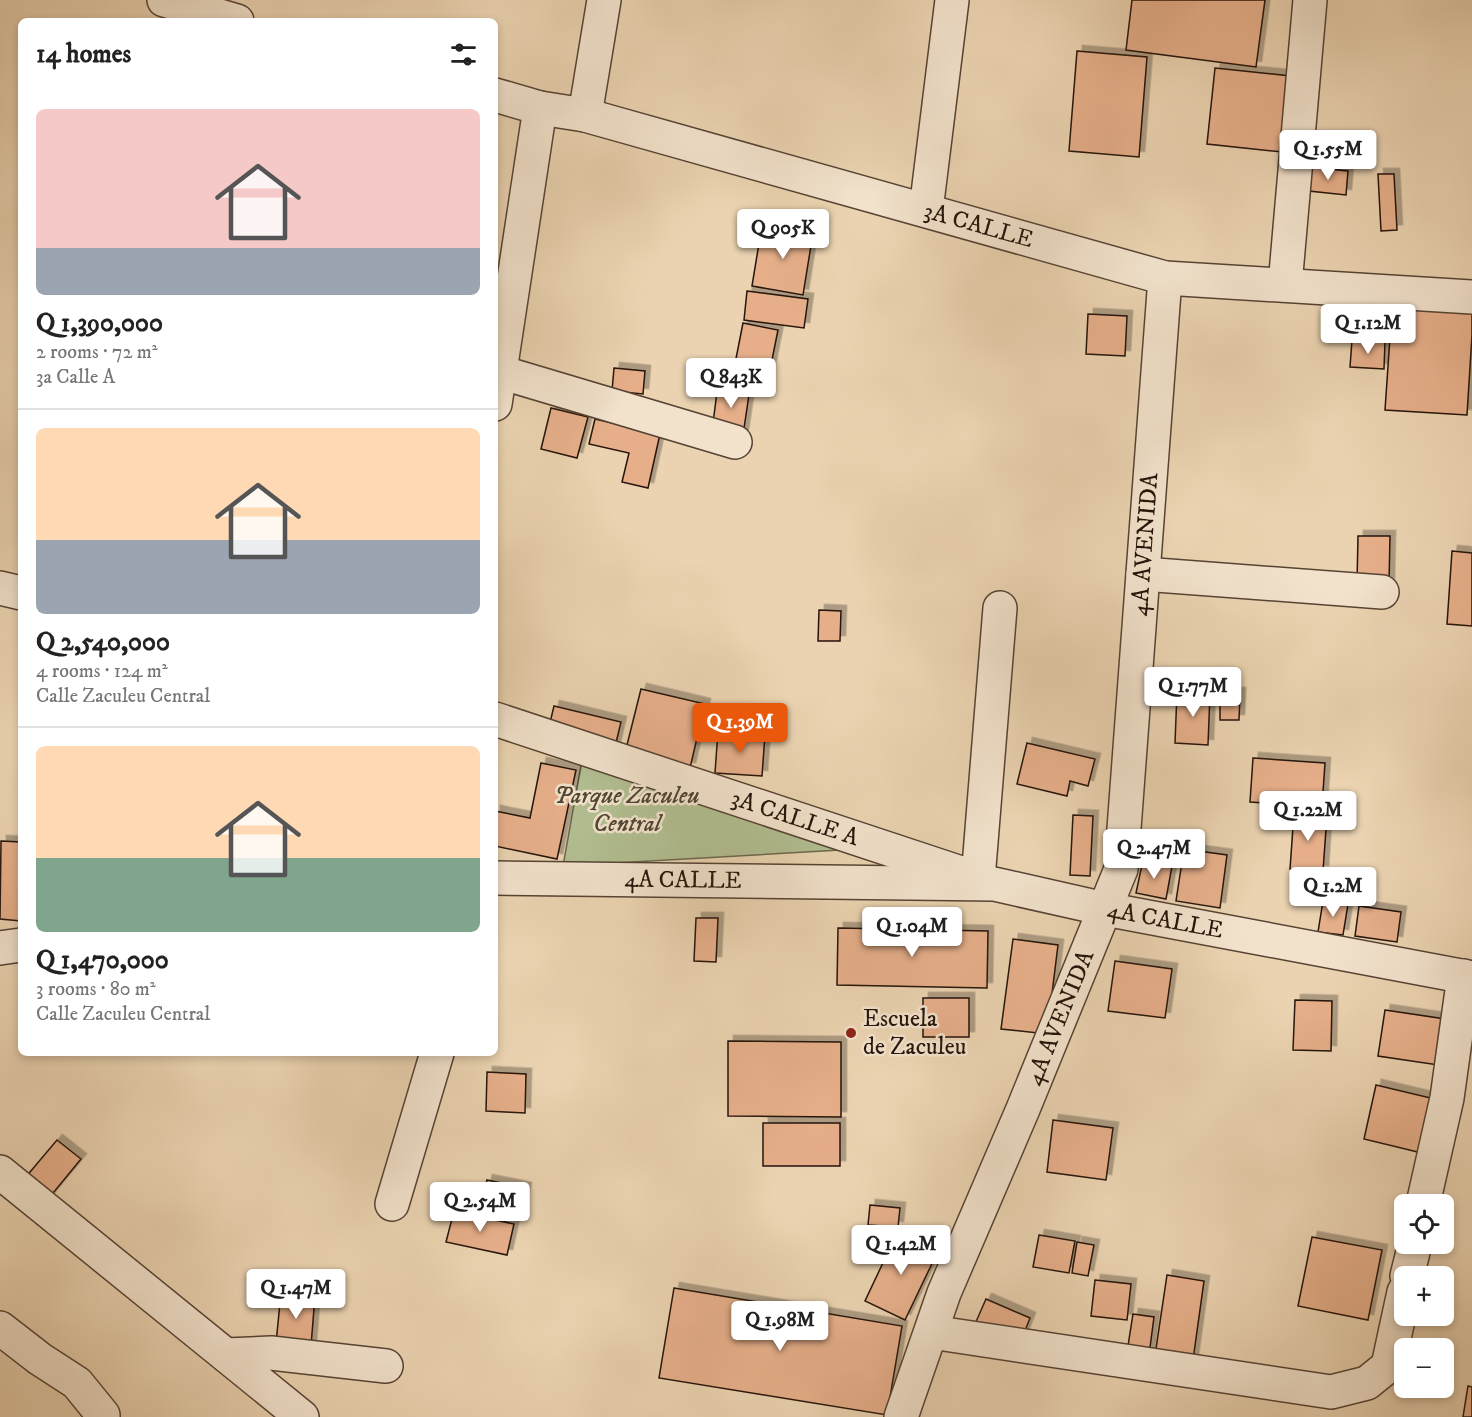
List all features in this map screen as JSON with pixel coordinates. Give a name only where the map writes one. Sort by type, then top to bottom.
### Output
[{"type":"street","points":[[164,0],[227,18]]},
{"type":"street","points":[[585,115],[604,0]]},
{"type":"street","points":[[926,210],[952,0]]},
{"type":"street","points":[[1285,285],[1310,0]]},
{"type":"street","name":"3A CALLE","points":[[498,96],[540,108],[585,115],[1165,278],[1472,297]]},
{"type":"street","points":[[498,385],[540,108]]},
{"type":"street","name":"4A AVENIDA","points":[[901,1417],[944,1293],[1121,869],[1165,278]]},
{"type":"street","points":[[500,372],[735,442]]},
{"type":"street","points":[[1143,574],[1382,592]]},
{"type":"street","points":[[0,588],[18,592]]},
{"type":"street","points":[[986,881],[1000,608]]},
{"type":"street","name":"3A CALLE A","points":[[498,720],[986,881]]},
{"type":"street","name":"4A CALLE","points":[[498,881],[986,881],[1105,909],[1468,977]]},
{"type":"street","points":[[0,948],[18,945]]},
{"type":"street","points":[[1425,1194],[1447,1098],[1468,977]]},
{"type":"street","points":[[392,1204],[436,1056]]},
{"type":"street","points":[[0,1172],[302,1417]]},
{"type":"street","points":[[931,1332],[1330,1392],[1367,1383],[1388,1366],[1397,1326]]},
{"type":"street","points":[[0,1328],[40,1359],[77,1383],[103,1417]]},
{"type":"street","points":[[226,1355],[271,1353],[386,1366]]},
{"type":"green space","name":"Parque Zaculeu Central","points":[[585,743],[875,848],[563,866]]},
{"type":"building","points":[[1132,0],[1265,0],[1256,67],[1126,50]]},
{"type":"building","points":[[1077,51],[1147,57],[1139,157],[1069,151]]},
{"type":"building","points":[[1215,68],[1291,76],[1282,152],[1207,144]]},
{"type":"building","points":[[1311,167],[1348,171],[1346,195],[1309,191]]},
{"type":"building","points":[[1378,174],[1394,174],[1397,230],[1381,231]]},
{"type":"building","points":[[762,225],[813,233],[803,295],[752,286]]},
{"type":"building","points":[[747,291],[808,299],[804,328],[744,320]]},
{"type":"building","points":[[1392,308],[1472,313],[1467,415],[1385,410]]},
{"type":"building","points":[[1088,314],[1127,316],[1125,356],[1086,354]]},
{"type":"building","points":[[743,323],[778,330],[767,385],[732,379]]},
{"type":"building","points":[[1352,340],[1385,342],[1384,369],[1350,367]]},
{"type":"building","points":[[614,368],[645,371],[643,394],[612,391]]},
{"type":"building","points":[[718,384],[750,388],[743,435],[712,431]]},
{"type":"building","points":[[551,408],[588,417],[577,458],[541,449]]},
{"type":"building","points":[[595,419],[660,434],[648,488],[622,482],[629,453],[589,444]]},
{"type":"building","points":[[1358,536],[1390,536],[1389,584],[1357,583]]},
{"type":"building","points":[[1452,551],[1472,553],[1472,626],[1447,624]]},
{"type":"building","points":[[819,610],[841,611],[840,641],[818,641]]},
{"type":"building","points":[[641,689],[705,704],[690,768],[625,753]]},
{"type":"building","points":[[1177,692],[1210,693],[1208,745],[1175,743]]},
{"type":"building","points":[[1220,693],[1240,693],[1239,720],[1220,720]]},
{"type":"building","points":[[554,706],[621,722],[615,747],[548,731]]},
{"type":"building","points":[[718,731],[765,734],[762,776],[715,773]]},
{"type":"building","points":[[1027,743],[1095,759],[1088,786],[1070,781],[1067,796],[1017,784]]},
{"type":"building","points":[[1253,758],[1325,763],[1322,807],[1250,802]]},
{"type":"building","points":[[541,763],[576,770],[557,859],[498,847],[498,812],[530,818]]},
{"type":"building","points":[[1294,813],[1327,815],[1323,871],[1290,869]]},
{"type":"building","points":[[1073,815],[1093,816],[1090,876],[1070,875]]},
{"type":"building","points":[[1,841],[18,842],[18,921],[0,919]]},
{"type":"building","points":[[1184,849],[1227,855],[1220,908],[1176,901]]},
{"type":"building","points":[[1143,860],[1172,866],[1166,899],[1136,893]]},
{"type":"building","points":[[1323,901],[1348,904],[1343,935],[1318,932]]},
{"type":"building","points":[[1359,906],[1401,912],[1397,942],[1355,936]]},
{"type":"building","points":[[696,918],[718,918],[716,962],[694,961]]},
{"type":"building","points":[[838,928],[988,931],[987,988],[837,985]]},
{"type":"building","points":[[1013,939],[1058,945],[1047,1034],[1001,1029]]},
{"type":"building","points":[[1115,961],[1172,969],[1165,1018],[1108,1011]]},
{"type":"building","points":[[923,998],[969,998],[969,1037],[923,1037]]},
{"type":"building","points":[[1295,1000],[1332,1001],[1331,1051],[1293,1050]]},
{"type":"building","points":[[1385,1010],[1452,1020],[1445,1066],[1378,1056]]},
{"type":"building","points":[[728,1041],[841,1042],[841,1117],[728,1116]]},
{"type":"building","points":[[487,1072],[526,1074],[525,1113],[486,1111]]},
{"type":"building","points":[[1376,1085],[1439,1100],[1426,1154],[1364,1139]]},
{"type":"building","points":[[1053,1120],[1113,1128],[1106,1180],[1047,1172]]},
{"type":"building","points":[[763,1123],[840,1123],[840,1166],[763,1166]]},
{"type":"building","points":[[57,1140],[81,1159],[49,1198],[25,1178]]},
{"type":"building","points":[[487,1180],[526,1188],[518,1220],[480,1212]]},
{"type":"building","points":[[870,1205],[900,1208],[898,1227],[868,1225]]},
{"type":"building","points":[[454,1211],[514,1224],[507,1255],[446,1242]]},
{"type":"building","points":[[897,1233],[938,1251],[905,1320],[865,1301]]},
{"type":"building","points":[[1039,1235],[1075,1241],[1069,1273],[1033,1267]]},
{"type":"building","points":[[1312,1237],[1382,1250],[1368,1320],[1298,1306]]},
{"type":"building","points":[[1077,1242],[1094,1245],[1088,1276],[1072,1273]]},
{"type":"building","points":[[1167,1275],[1204,1281],[1192,1367],[1154,1362]]},
{"type":"building","points":[[1095,1280],[1131,1284],[1127,1320],[1091,1316]]},
{"type":"building","points":[[674,1288],[902,1326],[887,1415],[659,1378]]},
{"type":"building","points":[[281,1293],[315,1296],[311,1346],[276,1343]]},
{"type":"building","points":[[986,1299],[1030,1318],[1020,1344],[975,1324]]},
{"type":"building","points":[[1133,1314],[1154,1317],[1149,1355],[1127,1352]]},
{"type":"building","points":[[1468,1386],[1472,1387],[1472,1417],[1463,1417]]},
{"type":"place","name":"Escuela de Zaculeu","points":[[851,1033]]}]
